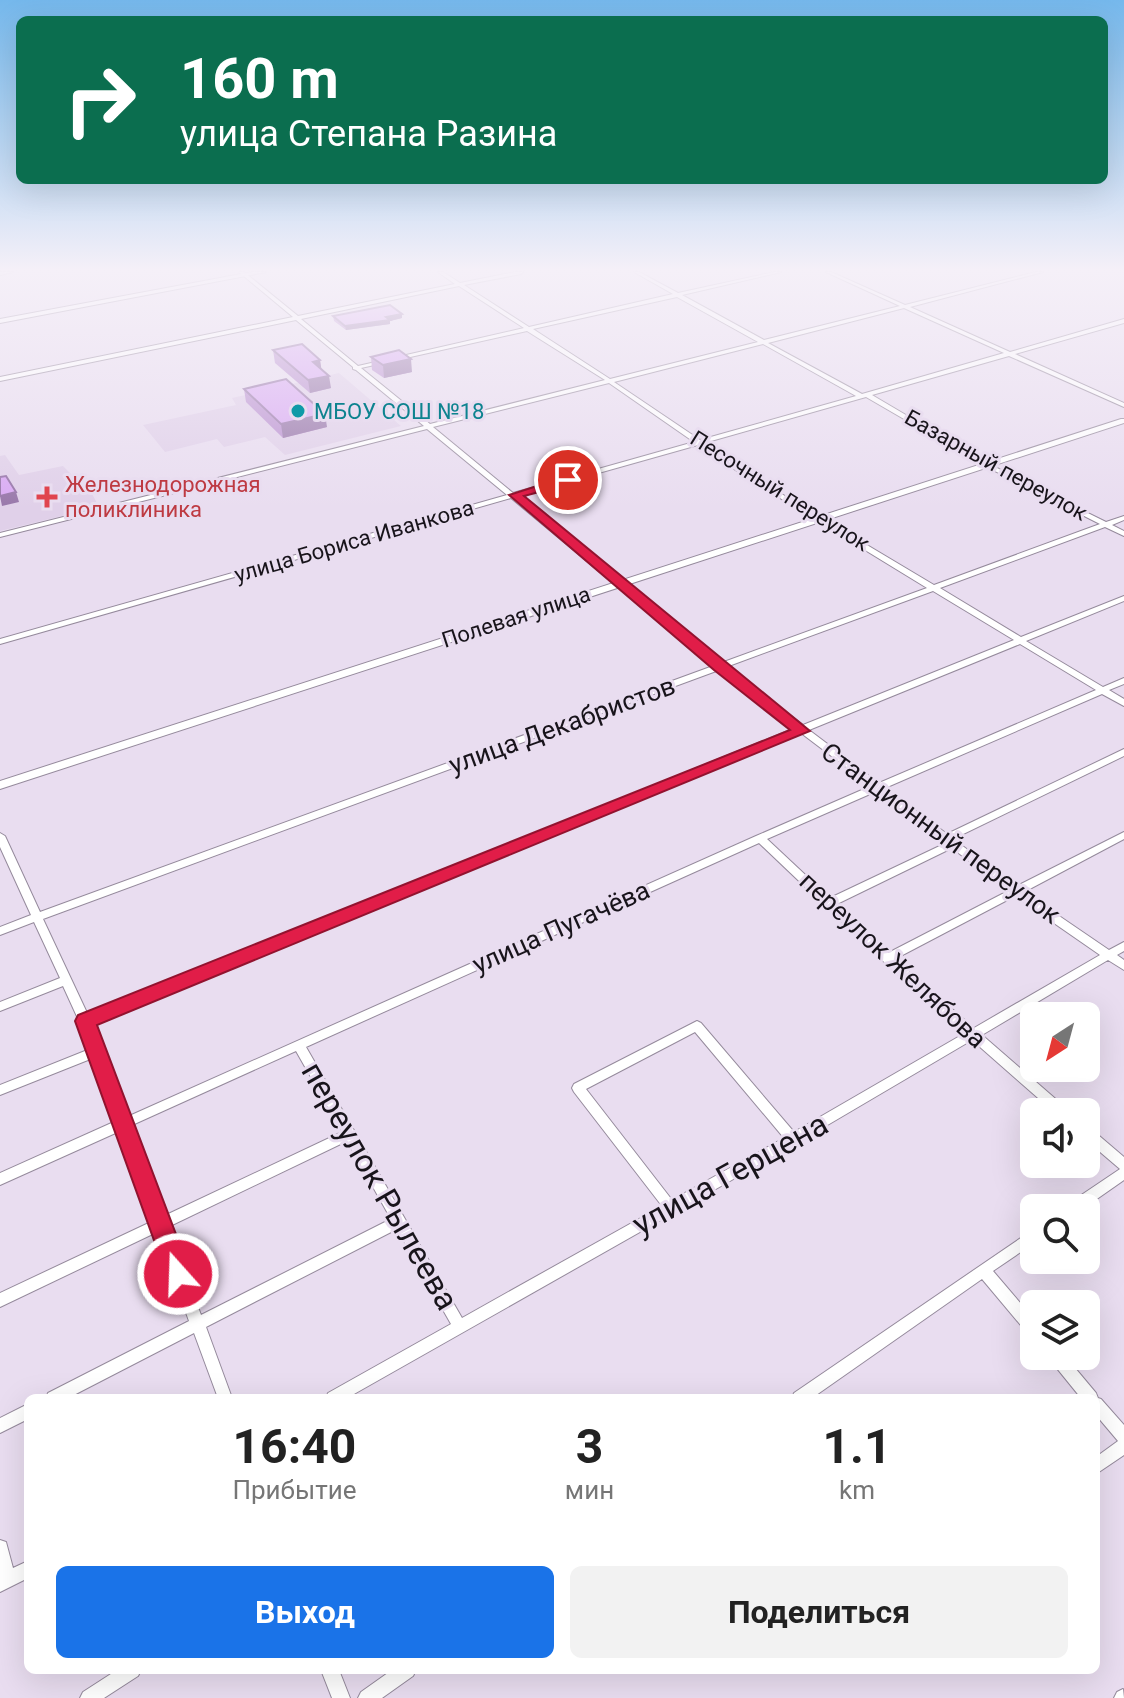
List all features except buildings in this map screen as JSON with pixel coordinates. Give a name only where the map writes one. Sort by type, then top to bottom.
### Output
[{"type":"street","points":[[0,379],[138,351]]},
{"type":"street","name":"Станционный переулок","points":[[336,351],[802,731],[1017,892],[1124,966]]},
{"type":"street","points":[[355,368],[428,351]]},
{"type":"street","name":"Песочный переулок","points":[[564,351],[751,478],[1124,703]]},
{"type":"street","points":[[0,535],[724,351]]},
{"type":"street","name":"Базарный переулок","points":[[784,351],[987,465],[1124,534]]},
{"type":"street","points":[[1003,351],[1124,405]]},
{"type":"street","name":"улица Бориса Иванкова","points":[[0,642],[1023,351]]},
{"type":"street","name":"Полевая улица","points":[[0,785],[1124,421]]},
{"type":"street","name":"улица Декабристов","points":[[0,931],[1124,518]]},
{"type":"street","points":[[85,1021],[1124,598]]},
{"type":"street","name":"улица Пугачёва","points":[[0,1179],[760,838],[1124,681]]},
{"type":"street","points":[[830,903],[1124,752]]},
{"type":"street","points":[[887,958],[1124,835]]},
{"type":"street","points":[[0,836],[85,1021],[224,1394]]},
{"type":"street","name":"переулок Желябова","points":[[760,838],[887,958],[1046,1098]]},
{"type":"street","name":"улица Герцена","points":[[340,1394],[793,1139],[1124,946]]},
{"type":"street","points":[[0,1007],[66,980]]},
{"type":"street","points":[[670,1207],[578,1088],[697,1026],[793,1139]]},
{"type":"street","name":"переулок Рылеева","points":[[299,1045],[460,1327]]},
{"type":"street","points":[[0,1090],[97,1051]]},
{"type":"street","points":[[0,1300],[350,1134]]},
{"type":"street","points":[[1100,1144],[1124,1165]]},
{"type":"street","points":[[1093,1194],[1124,1173]]},
{"type":"street","points":[[61,1394],[400,1221]]},
{"type":"street","points":[[805,1394],[1020,1245]]},
{"type":"street","points":[[983,1270],[1020,1314]]},
{"type":"street","points":[[1068,1370],[1088,1394]]},
{"type":"street","points":[[1100,1409],[1124,1437]]},
{"type":"street","points":[[0,1426],[24,1413]]},
{"type":"street","points":[[1100,1463],[1124,1446]]},
{"type":"street","points":[[0,1548],[4,1582],[24,1571]]},
{"type":"street","points":[[89,1698],[126,1674]]},
{"type":"street","points":[[332,1674],[341,1698]]},
{"type":"street","points":[[367,1698],[401,1674]]},
{"type":"shaded area","points":[[339,373],[401,426],[285,455],[265,437],[224,447],[217,439],[165,452],[143,425],[236,405],[232,398]]},
{"type":"shaded area","name":"Железнодорожная поликлиника","points":[[5,455],[19,475],[63,466],[72,475],[91,479],[88,486],[99,507],[0,531],[0,456]]},
{"type":"place","name":"МБОУ СОШ №18","points":[[298,411]]},
{"type":"place","name":"Железнодорожная поликлиника","points":[[47,497]]},
{"type":"route","points":[[178,1274],[85,1021],[802,731],[720,667],[515,495],[568,480]]}]
